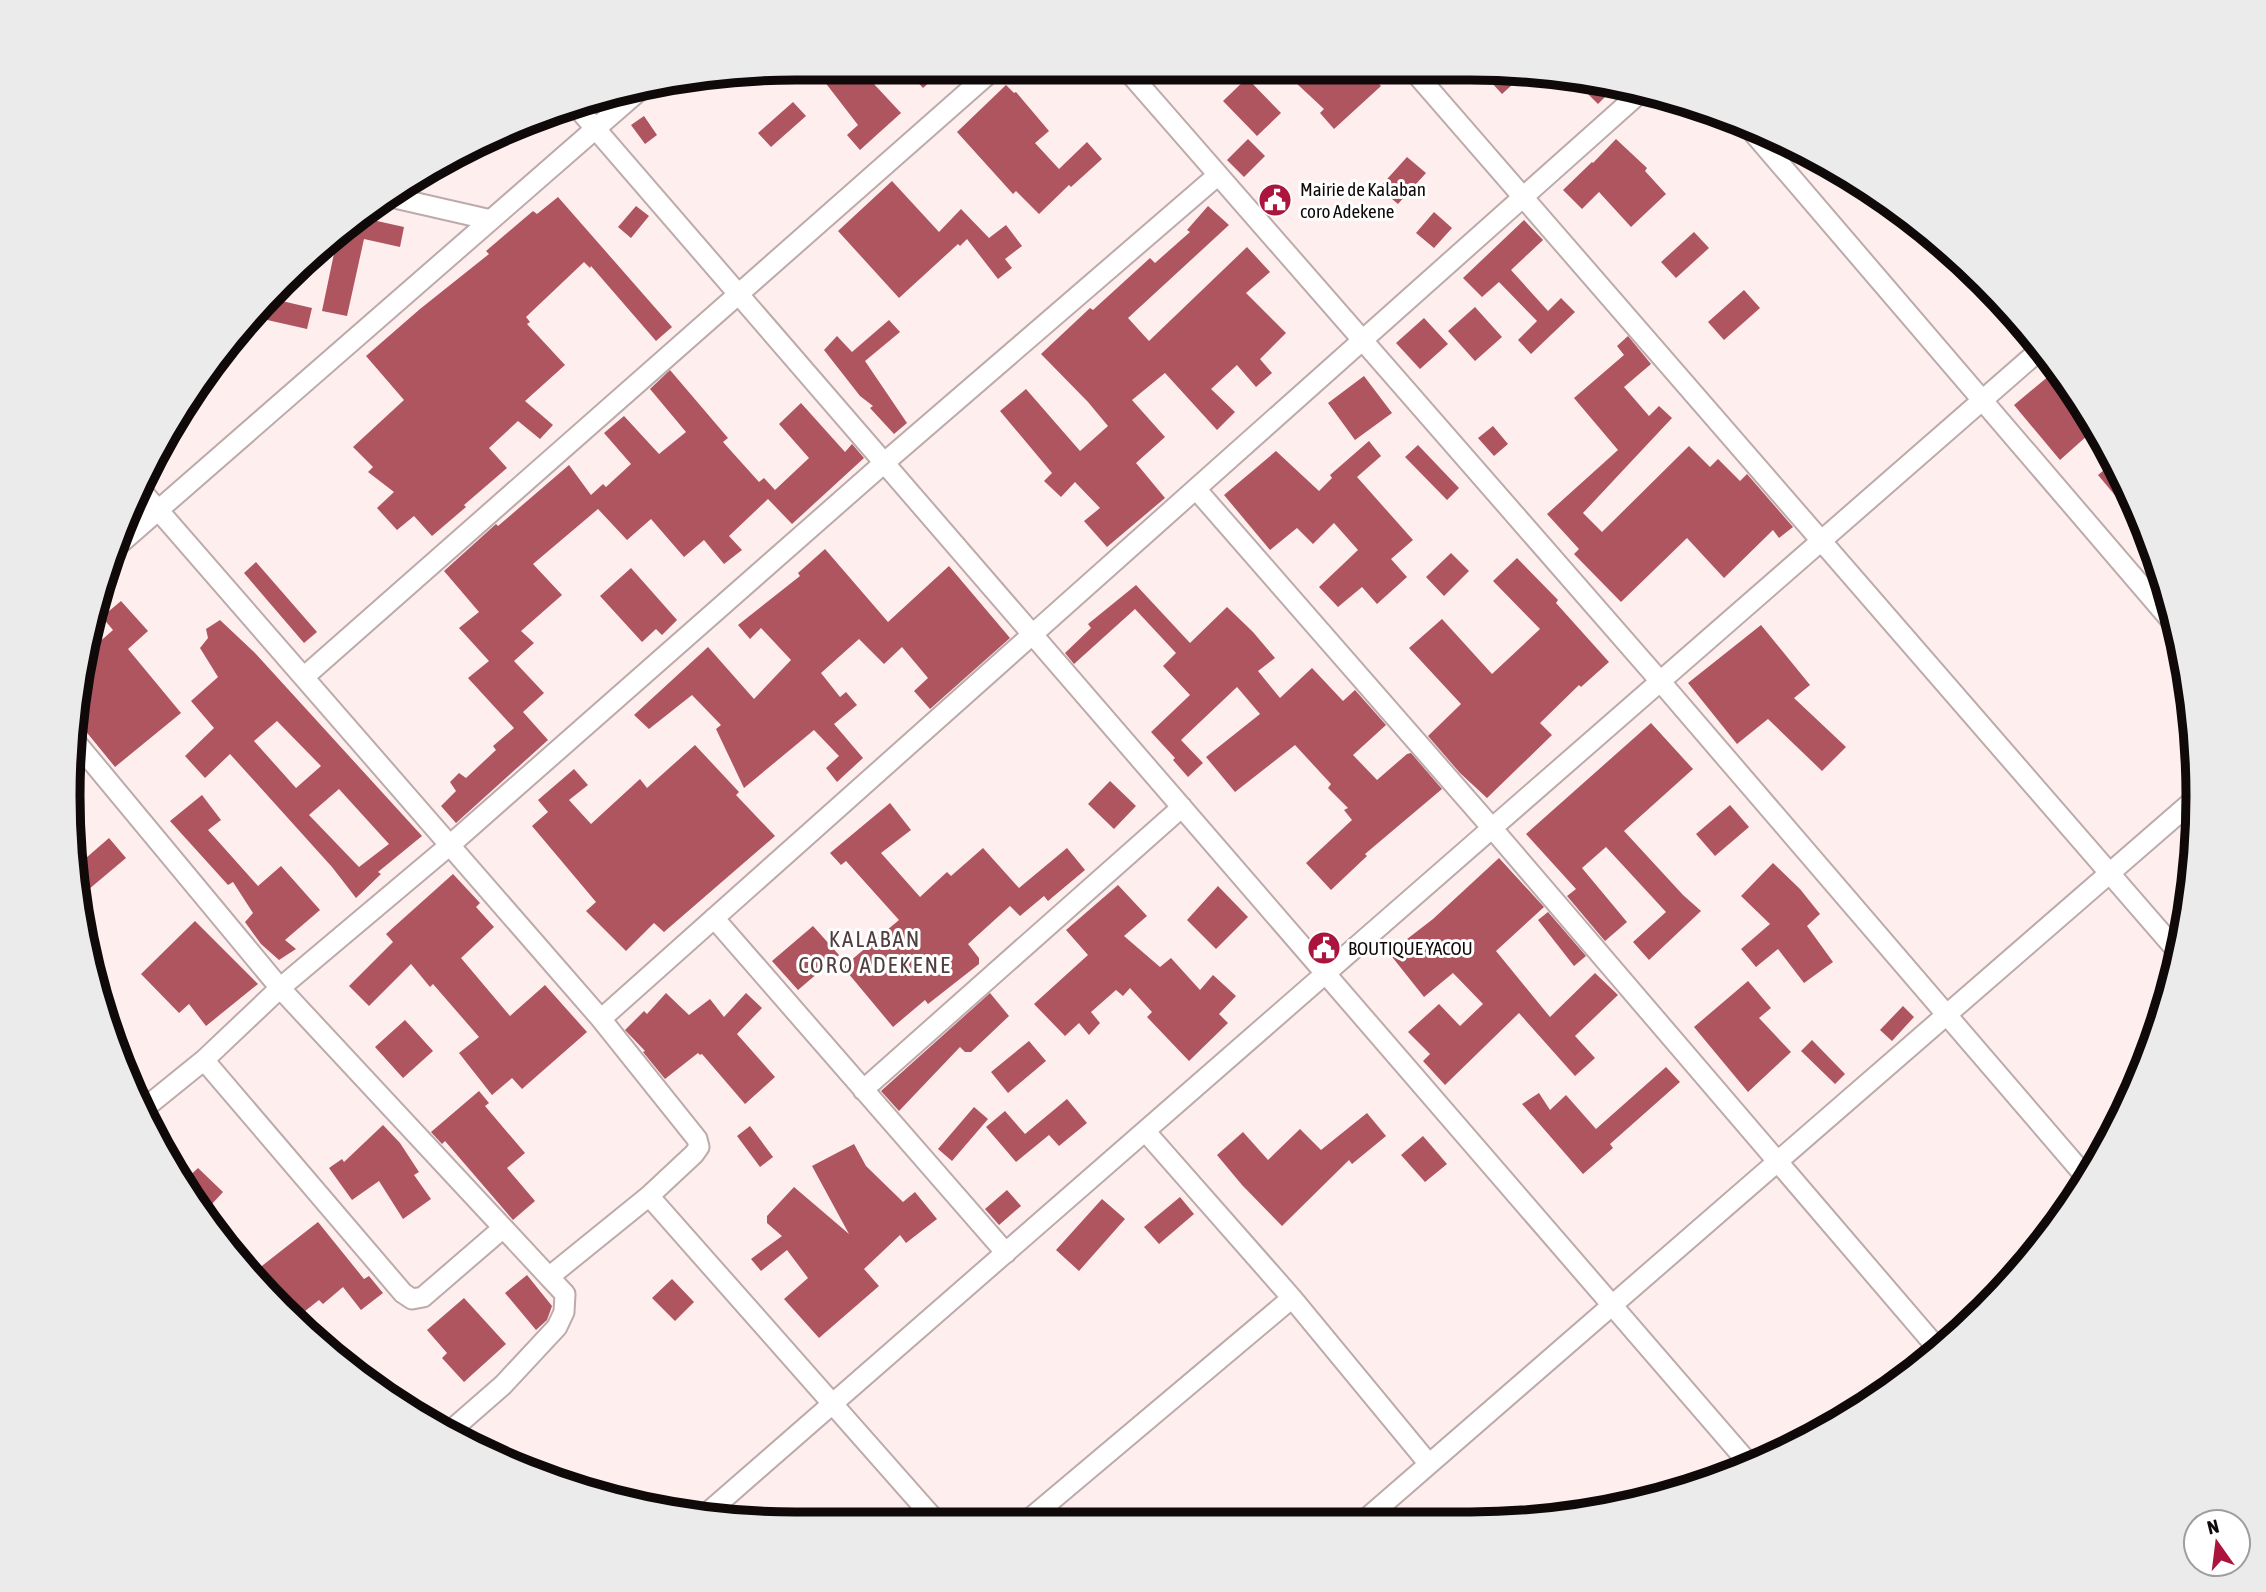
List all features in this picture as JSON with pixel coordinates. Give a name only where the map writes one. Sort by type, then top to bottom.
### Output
[{"type":"street","points":[[304,677],[981,80]]},
{"type":"street","points":[[1136,80],[1661,681],[2080,1170]]},
{"type":"street","points":[[1421,80],[2170,943]]},
{"type":"street","points":[[601,1019],[1632,99]]},
{"type":"street","points":[[130,535],[627,101]]},
{"type":"street","points":[[582,113],[1743,1457]]},
{"type":"street","points":[[1762,143],[2160,608]]},
{"type":"street","points":[[150,1104],[204,1060],[280,989],[450,845],[884,463],[1218,174]]},
{"type":"street","points":[[401,199],[491,220]]},
{"type":"street","points":[[715,1506],[2034,355]]},
{"type":"street","points":[[1196,489],[1492,828],[1932,1342]]},
{"type":"street","points":[[146,497],[601,1019],[697,1139],[699,1147],[694,1154],[649,1196],[549,1277]]},
{"type":"street","points":[[82,749],[280,989],[565,1294],[564,1312],[557,1327],[503,1385],[456,1426]]},
{"type":"street","points":[[863,1090],[1182,807]]},
{"type":"street","points":[[1374,1512],[2186,807]]},
{"type":"street","points":[[714,918],[1006,1253]]},
{"type":"street","points":[[204,1060],[403,1293],[412,1299],[423,1297],[503,1227]]},
{"type":"street","points":[[1145,1131],[1292,1298],[1429,1464]]},
{"type":"street","points":[[649,1196],[928,1512]]},
{"type":"street","points":[[1038,1512],[1292,1298]]},
{"type":"building","points":[[823,80],[877,80],[873,83],[901,113],[860,150],[847,135],[858,125]]},
{"type":"building","points":[[916,80],[932,80],[923,88]]},
{"type":"building","points":[[1245,80],[1249,80],[1281,113],[1257,136],[1223,101]]},
{"type":"building","points":[[1293,80],[1375,80],[1381,86],[1334,129],[1320,113],[1324,109]]},
{"type":"building","points":[[1490,81],[1515,82],[1502,94]]},
{"type":"building","points":[[1006,85],[1016,92],[1049,131],[1035,143],[1059,169],[1087,142],[1102,159],[1071,187],[1069,185],[1039,214],[1016,191],[1013,194],[957,132]]},
{"type":"building","points":[[1584,90],[1608,94],[1598,104]]},
{"type":"building","points":[[793,102],[806,116],[771,147],[758,133]]},
{"type":"building","points":[[644,116],[657,135],[645,144],[631,125]]},
{"type":"building","points":[[1248,139],[1265,156],[1244,177],[1227,160]]},
{"type":"building","points":[[1616,139],[1647,168],[1645,171],[1666,194],[1631,227],[1599,192],[1582,209],[1563,190]]},
{"type":"building","points":[[1407,157],[1426,173],[1398,204],[1379,188]]},
{"type":"building","points":[[892,181],[939,232],[961,209],[989,238],[1006,225],[1022,246],[1005,259],[1012,268],[998,279],[967,239],[960,246],[958,244],[899,298],[838,231]]},
{"type":"building","points":[[558,197],[672,327],[656,341],[591,266],[590,268],[584,262],[526,317],[530,322],[527,324],[565,365],[525,401],[553,425],[540,439],[518,421],[489,448],[507,468],[432,536],[414,516],[397,530],[377,508],[394,492],[368,472],[373,467],[353,447],[404,400],[366,356],[489,254],[486,251],[533,211],[537,214]]},
{"type":"building","points":[[636,206],[649,216],[631,238],[618,227]]},
{"type":"building","points":[[1208,206],[1229,225],[1128,318],[1149,341],[1247,247],[1270,272],[1246,293],[1286,333],[1260,359],[1272,373],[1256,387],[1237,365],[1211,389],[1235,412],[1217,430],[1165,373],[1132,400],[1165,437],[1136,463],[1165,498],[1107,547],[1084,521],[1100,508],[1075,482],[1061,497],[1044,481],[1052,473],[1000,411],[1026,389],[1080,451],[1108,426],[1041,354],[1090,308],[1093,310],[1150,258],[1155,263],[1190,232],[1187,230]]},
{"type":"building","points":[[1434,212],[1452,228],[1434,248],[1416,233]]},
{"type":"building","points":[[372,220],[404,227],[400,247],[364,239],[347,316],[322,311],[335,249]]},
{"type":"building","points":[[1524,220],[1543,240],[1511,270],[1548,311],[1561,298],[1575,312],[1531,354],[1518,340],[1537,321],[1499,282],[1482,297],[1463,278]]},
{"type":"building","points":[[1694,232],[1709,248],[1676,278],[1661,262]]},
{"type":"building","points":[[1744,290],[1760,308],[1724,340],[1708,322]]},
{"type":"building","points":[[280,301],[312,308],[307,329],[263,319]]},
{"type":"building","points":[[1475,307],[1502,337],[1475,361],[1448,331]]},
{"type":"building","points":[[1424,318],[1448,344],[1420,369],[1396,343]]},
{"type":"building","points":[[889,320],[900,332],[865,361],[907,423],[894,434],[824,350],[837,336],[852,352]]},
{"type":"building","points":[[1628,336],[1651,364],[1624,387],[1649,416],[1659,406],[1672,418],[1583,513],[1602,532],[1689,446],[1710,467],[1718,459],[1740,481],[1747,474],[1793,527],[1779,538],[1773,530],[1724,578],[1687,538],[1621,602],[1574,554],[1579,549],[1547,514],[1618,450],[1574,398],[1624,355],[1617,346]]},
{"type":"building","points":[[670,370],[728,438],[723,442],[759,482],[764,478],[775,490],[809,458],[779,424],[801,403],[845,452],[852,444],[864,458],[792,524],[768,499],[729,536],[742,550],[724,564],[704,540],[684,557],[651,519],[627,540],[598,509],[533,564],[562,595],[521,631],[534,643],[514,661],[544,693],[523,712],[548,740],[456,823],[441,806],[456,791],[450,782],[459,773],[466,778],[496,750],[493,746],[514,728],[468,678],[489,661],[459,628],[479,612],[444,571],[496,524],[498,526],[569,465],[591,495],[603,484],[606,487],[631,464],[604,433],[624,416],[659,454],[686,432],[650,389]]},
{"type":"building","points":[[1364,376],[1392,413],[1355,440],[1328,403]]},
{"type":"building","points":[[2049,376],[2088,435],[2060,460],[2014,405]]},
{"type":"building","points":[[1493,426],[1508,444],[1494,456],[1478,438]]},
{"type":"building","points":[[1369,441],[1381,456],[1357,477],[1413,540],[1391,559],[1407,577],[1377,604],[1362,587],[1338,607],[1319,587],[1358,550],[1334,523],[1313,544],[1297,528],[1270,550],[1224,495],[1276,451],[1319,491],[1332,478],[1330,475]]},
{"type":"building","points":[[1418,445],[1459,488],[1447,500],[1405,457]]},
{"type":"building","points":[[2106,469],[2124,506],[2098,475]]},
{"type":"building","points":[[825,549],[888,622],[949,566],[1010,638],[930,709],[914,691],[928,678],[902,647],[884,664],[859,639],[821,673],[840,697],[846,692],[857,705],[834,724],[863,758],[837,782],[826,768],[839,756],[814,730],[744,788],[716,729],[721,725],[692,695],[649,729],[634,715],[708,647],[754,699],[791,660],[761,628],[750,639],[738,625],[800,576],[798,573]]},
{"type":"building","points":[[1451,553],[1469,571],[1444,596],[1426,577]]},
{"type":"building","points":[[1517,558],[1558,600],[1556,603],[1609,662],[1581,687],[1579,685],[1540,723],[1552,735],[1487,798],[1460,773],[1428,736],[1461,704],[1409,648],[1442,619],[1492,674],[1540,629],[1493,581]]},
{"type":"building","points":[[256,562],[317,632],[304,643],[244,573]]},
{"type":"building","points":[[631,568],[677,620],[662,635],[656,629],[642,642],[600,596]]},
{"type":"building","points":[[1136,585],[1190,643],[1227,607],[1275,658],[1258,671],[1280,698],[1312,668],[1343,701],[1355,690],[1386,725],[1353,755],[1377,780],[1411,753],[1442,789],[1365,854],[1367,856],[1331,890],[1306,863],[1352,820],[1344,810],[1348,808],[1328,788],[1331,784],[1295,745],[1235,792],[1206,757],[1260,714],[1237,687],[1181,740],[1203,763],[1188,777],[1151,732],[1190,695],[1163,666],[1176,653],[1135,609],[1074,664],[1065,653],[1091,628],[1088,624]]},
{"type":"building","points":[[121,601],[148,631],[128,649],[181,713],[115,767],[84,729],[97,644],[113,630],[103,618]]},
{"type":"building","points":[[220,620],[255,653],[422,836],[378,872],[381,874],[356,898],[332,867],[230,754],[205,778],[185,756],[214,728],[191,701],[218,677],[200,648],[208,638],[206,629]],"holes":[[[277,721],[321,766],[296,788],[254,741]],[[339,789],[389,844],[359,867],[309,815]]]},
{"type":"building","points":[[1761,625],[1810,685],[1794,698],[1846,747],[1822,771],[1768,719],[1737,744],[1688,683]]},
{"type":"building","points":[[1651,723],[1693,769],[1624,831],[1701,911],[1649,960],[1633,942],[1666,912],[1606,847],[1582,868],[1627,922],[1605,941],[1567,896],[1576,889],[1526,834]]},
{"type":"building","points":[[695,745],[739,792],[736,795],[775,836],[664,932],[654,923],[626,951],[586,911],[596,902],[532,826],[548,812],[538,800],[574,769],[588,785],[569,800],[591,824],[640,779],[647,788]]},
{"type":"building","points":[[1110,781],[1136,806],[1114,829],[1088,804]]},
{"type":"building","points":[[202,795],[221,820],[208,830],[258,886],[281,866],[320,910],[285,940],[296,949],[279,960],[261,944],[245,922],[253,913],[233,882],[228,885],[170,821]]},
{"type":"building","points":[[890,803],[911,830],[881,853],[920,897],[947,872],[951,876],[983,848],[1019,888],[1067,848],[1085,870],[1048,901],[1044,896],[1020,916],[1010,906],[968,944],[979,958],[979,964],[928,1004],[925,1000],[893,1027],[843,967],[899,920],[846,861],[841,865],[830,853]]},
{"type":"building","points":[[1730,805],[1749,827],[1715,856],[1696,834]]},
{"type":"building","points":[[109,838],[126,858],[87,891],[83,854],[86,858]]},
{"type":"building","points":[[1499,858],[1544,907],[1496,951],[1550,1017],[1595,973],[1618,995],[1575,1036],[1595,1058],[1575,1076],[1519,1013],[1445,1085],[1423,1061],[1430,1054],[1408,1032],[1439,1004],[1460,1026],[1483,1004],[1453,973],[1424,997],[1389,953],[1433,919]]},
{"type":"building","points":[[1773,863],[1800,889],[1820,914],[1807,926],[1833,962],[1804,983],[1778,949],[1756,967],[1741,949],[1770,924],[1741,896]]},
{"type":"building","points":[[453,874],[480,903],[476,907],[494,927],[461,958],[510,1016],[545,985],[587,1032],[522,1089],[512,1078],[492,1095],[459,1053],[479,1037],[433,984],[430,987],[411,964],[369,1006],[349,986],[393,942],[386,934]]},
{"type":"building","points":[[1118,885],[1147,916],[1124,936],[1160,967],[1171,958],[1200,990],[1213,975],[1236,996],[1219,1014],[1228,1023],[1189,1061],[1147,1017],[1152,1012],[1130,988],[1123,996],[1116,990],[1091,1012],[1100,1023],[1089,1035],[1079,1023],[1065,1036],[1034,1004],[1088,955],[1066,930]]},
{"type":"building","points":[[1218,886],[1248,917],[1216,949],[1187,920]]},
{"type":"building","points":[[1548,912],[1586,956],[1574,966],[1538,920]]},
{"type":"building","points":[[195,921],[258,984],[206,1026],[189,1004],[179,1013],[141,974]]},
{"type":"building","points":[[813,926],[839,955],[798,990],[772,961]]},
{"type":"building","points":[[1748,981],[1771,1008],[1759,1018],[1791,1052],[1748,1092],[1694,1027]]},
{"type":"building","points":[[666,993],[689,1015],[710,999],[724,1017],[746,993],[762,1008],[737,1034],[775,1077],[745,1104],[702,1054],[698,1053],[665,1079],[643,1052],[645,1051],[625,1030],[644,1011],[647,1014]]},
{"type":"building","points":[[990,993],[1009,1016],[971,1052],[965,1052],[960,1047],[899,1111],[881,1091]]},
{"type":"building","points":[[1903,1006],[1914,1017],[1892,1041],[1880,1030]]},
{"type":"building","points":[[405,1020],[433,1051],[403,1078],[375,1047]]},
{"type":"building","points":[[1812,1040],[1845,1074],[1835,1084],[1801,1051]]},
{"type":"building","points":[[1029,1041],[1046,1061],[1008,1093],[991,1072]]},
{"type":"building","points":[[1666,1067],[1680,1082],[1610,1144],[1613,1148],[1583,1174],[1522,1104],[1539,1093],[1550,1110],[1566,1095],[1596,1129]]},
{"type":"building","points":[[479,1091],[489,1103],[485,1106],[525,1153],[507,1168],[535,1201],[513,1220],[445,1141],[442,1144],[431,1132]]},
{"type":"building","points":[[1067,1099],[1087,1123],[1059,1146],[1049,1135],[1016,1162],[986,1127],[1005,1111],[1025,1134]]},
{"type":"building","points":[[974,1107],[988,1119],[952,1161],[938,1149]]},
{"type":"building","points":[[1367,1113],[1386,1136],[1352,1164],[1349,1160],[1282,1226],[1217,1155],[1243,1132],[1268,1160],[1300,1129],[1321,1150]]},
{"type":"building","points":[[383,1125],[400,1143],[419,1172],[414,1175],[431,1199],[403,1219],[379,1181],[352,1200],[329,1168],[342,1159],[344,1162]]},
{"type":"building","points":[[750,1126],[773,1157],[760,1167],[737,1136]]},
{"type":"building","points":[[1423,1136],[1447,1164],[1425,1182],[1401,1155]]},
{"type":"building","points":[[854,1144],[866,1166],[903,1202],[915,1192],[937,1219],[906,1243],[900,1235],[864,1269],[879,1286],[819,1338],[784,1299],[808,1278],[787,1250],[761,1271],[751,1259],[782,1236],[767,1223],[767,1216],[794,1187],[849,1234],[812,1166]]},
{"type":"building","points":[[198,1168],[223,1192],[211,1205],[190,1176]]},
{"type":"building","points":[[1007,1190],[1021,1206],[999,1225],[985,1209]]},
{"type":"building","points":[[1180,1197],[1194,1214],[1159,1244],[1144,1227]]},
{"type":"building","points":[[1102,1199],[1125,1219],[1079,1271],[1056,1250]]},
{"type":"building","points":[[318,1222],[364,1279],[369,1276],[383,1293],[361,1310],[343,1287],[323,1304],[319,1300],[302,1313],[259,1269]]},
{"type":"building","points":[[527,1275],[552,1306],[547,1320],[536,1330],[505,1293]]},
{"type":"building","points":[[672,1279],[694,1302],[675,1321],[652,1298]]},
{"type":"building","points":[[464,1298],[506,1344],[464,1382],[442,1358],[447,1353],[427,1330]]},
{"type":"place","name":"Mairie de Kalaban coro Adekene","points":[[1275,200]]},
{"type":"place","name":"BOUTIQUE YACOU","points":[[1324,948]]},
{"type":"district","name":"KALABAN CORO ADEKENE","points":[[875,952]]}]
